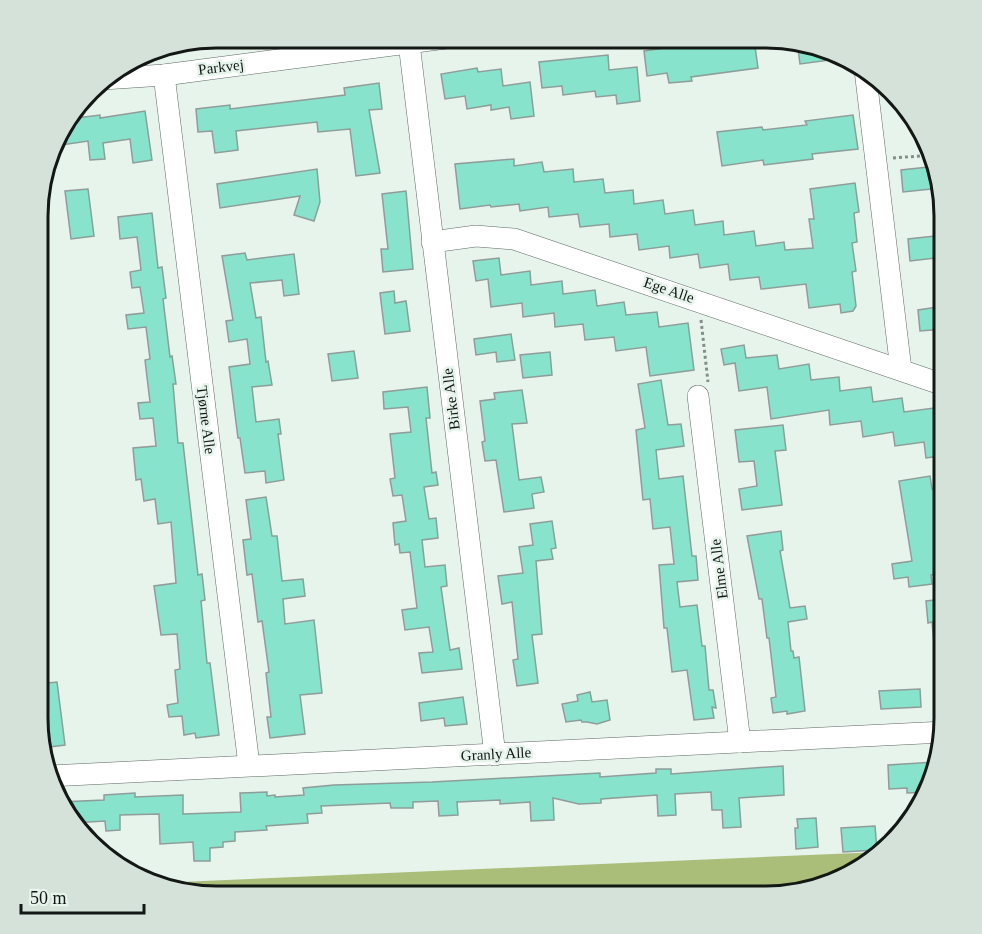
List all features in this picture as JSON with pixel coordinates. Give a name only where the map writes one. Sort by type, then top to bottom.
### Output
[{"type":"street","name":"Parkvej","points":[[121,78],[164,75],[371,48]]},
{"type":"street","name":"Birke Alle","points":[[410,48],[495,755]]},
{"type":"street","name":"Tjørne Alle","points":[[164,75],[249,765]]},
{"type":"street","points":[[867,83],[902,370]]},
{"type":"street","name":"Ege Alle","points":[[432,242],[476,236],[514,239],[934,381]]},
{"type":"street","name":"Elme Alle","points":[[698,398],[740,742]]},
{"type":"street","name":"Granly Alle","points":[[58,775],[933,733]]},
{"type":"path","points":[[876,160],[922,155]]},
{"type":"path","points":[[698,398],[710,400],[699,300]]},
{"type":"green space","points":[[867,853],[831,873],[810,880],[777,886],[216,886],[181,882]]},
{"type":"building","points":[[665,48],[755,48],[758,68],[691,77],[692,81],[669,83],[667,73],[647,76],[644,51]]},
{"type":"building","points":[[798,51],[829,60],[800,64]]},
{"type":"building","points":[[608,55],[609,70],[637,67],[640,101],[617,104],[616,95],[596,97],[595,91],[563,95],[562,86],[542,88],[539,62]]},
{"type":"building","points":[[477,68],[478,72],[501,69],[503,86],[530,82],[534,116],[511,119],[509,107],[491,110],[491,105],[467,109],[465,96],[445,99],[441,74]]},
{"type":"building","points":[[379,83],[382,109],[369,110],[380,173],[356,176],[350,129],[318,132],[317,122],[236,131],[238,150],[215,153],[212,131],[198,132],[196,109],[230,105],[230,109],[345,95],[344,88]]},
{"type":"building","points":[[145,111],[152,160],[133,163],[130,139],[103,143],[105,159],[90,160],[88,141],[64,145],[80,118],[100,115],[100,118]]},
{"type":"building","points":[[853,115],[858,149],[812,154],[813,159],[764,165],[763,160],[722,166],[717,132],[807,125],[805,121]]},
{"type":"building","points":[[514,159],[514,166],[542,162],[544,172],[573,169],[574,182],[603,179],[605,193],[633,190],[634,204],[663,200],[665,214],[693,210],[695,225],[723,221],[724,235],[754,231],[756,246],[784,242],[785,250],[813,248],[809,219],[814,219],[810,189],[855,183],[859,212],[854,213],[857,242],[852,243],[856,271],[852,272],[856,306],[853,311],[841,313],[840,304],[809,308],[806,284],[761,289],[759,277],[730,280],[728,264],[700,268],[698,254],[670,258],[669,246],[639,250],[637,234],[610,237],[609,224],[580,227],[578,214],[549,217],[548,207],[520,211],[519,204],[460,209],[455,164]]},
{"type":"building","points":[[926,167],[932,189],[903,192],[901,170]]},
{"type":"building","points":[[317,169],[320,202],[314,221],[294,215],[300,196],[220,208],[217,184]]},
{"type":"building","points":[[88,189],[94,236],[71,239],[65,191]]},
{"type":"building","points":[[406,191],[413,269],[383,272],[381,249],[388,249],[382,194]]},
{"type":"building","points":[[152,213],[158,268],[162,267],[166,298],[163,299],[170,357],[172,356],[176,384],[173,384],[178,443],[183,443],[198,575],[202,574],[205,600],[201,601],[207,663],[210,663],[219,735],[196,738],[195,733],[184,735],[182,716],[169,717],[167,705],[178,703],[175,670],[180,669],[177,634],[161,635],[154,586],[176,583],[171,522],[158,524],[155,499],[144,501],[141,479],[136,480],[133,448],[156,446],[153,418],[140,419],[138,403],[150,402],[145,360],[150,359],[146,327],[128,329],[126,315],[144,313],[140,287],[132,288],[130,272],[141,270],[137,237],[120,239],[118,217]]},
{"type":"building","points":[[934,236],[934,258],[910,261],[908,239]]},
{"type":"building","points":[[245,253],[247,260],[294,254],[299,294],[284,296],[282,280],[250,283],[256,318],[261,317],[266,362],[268,361],[272,385],[252,387],[256,422],[279,419],[281,434],[278,434],[284,480],[266,483],[265,471],[245,473],[229,367],[250,364],[247,339],[229,342],[226,321],[233,320],[222,256]]},
{"type":"building","points":[[499,258],[501,275],[530,271],[531,285],[562,281],[563,294],[595,290],[597,306],[624,302],[626,315],[657,312],[659,327],[688,323],[694,370],[650,376],[646,347],[616,351],[614,337],[585,340],[583,324],[555,327],[554,313],[523,317],[522,303],[491,307],[488,279],[476,281],[473,261]]},
{"type":"building","points":[[394,291],[395,303],[406,301],[410,331],[385,334],[380,293]]},
{"type":"building","points":[[934,308],[934,330],[920,331],[918,310]]},
{"type":"building","points":[[511,334],[515,360],[497,362],[496,352],[476,355],[474,339]]},
{"type":"building","points":[[744,345],[746,358],[777,355],[779,369],[809,364],[811,380],[839,377],[840,391],[871,387],[873,402],[902,398],[904,412],[934,408],[934,457],[926,458],[924,442],[895,446],[893,432],[863,437],[861,421],[830,425],[829,410],[771,419],[767,387],[739,391],[735,363],[724,365],[721,349]]},
{"type":"building","points":[[354,351],[358,378],[332,381],[328,354]]},
{"type":"building","points":[[550,352],[552,375],[523,378],[520,355]]},
{"type":"building","points":[[661,380],[668,425],[681,424],[684,446],[656,450],[659,479],[683,476],[692,556],[696,556],[698,580],[677,582],[680,607],[697,605],[702,646],[705,646],[709,690],[713,690],[716,708],[712,707],[714,718],[694,720],[687,670],[672,672],[667,628],[664,628],[659,565],[674,564],[670,527],[653,529],[650,499],[643,500],[636,430],[645,428],[638,384]]},
{"type":"building","points":[[427,387],[430,418],[426,418],[432,473],[436,472],[438,485],[424,487],[429,519],[436,518],[438,538],[422,540],[425,567],[445,565],[447,586],[441,587],[450,650],[459,648],[462,669],[422,673],[419,653],[433,652],[429,627],[405,630],[402,610],[417,608],[410,552],[400,553],[399,544],[395,545],[393,523],[406,521],[402,495],[393,496],[390,479],[395,478],[390,434],[411,432],[408,407],[384,409],[383,392]]},
{"type":"building","points":[[522,390],[527,423],[512,424],[519,480],[541,477],[544,492],[532,494],[534,508],[504,512],[496,460],[485,461],[480,401],[495,399],[494,393]]},
{"type":"building","points":[[783,425],[786,450],[775,451],[782,505],[742,510],[739,489],[757,486],[754,461],[739,462],[735,430]]},
{"type":"building","points":[[930,476],[932,489],[934,489],[934,575],[931,575],[932,584],[909,587],[908,577],[894,579],[892,564],[912,561],[899,481]]},
{"type":"building","points":[[266,497],[272,536],[277,536],[282,581],[303,579],[305,596],[283,599],[285,624],[314,620],[322,693],[300,695],[305,734],[270,738],[267,717],[271,717],[266,673],[269,672],[262,621],[258,622],[252,574],[247,575],[243,540],[251,539],[246,500]]},
{"type":"building","points":[[552,521],[556,548],[551,549],[553,559],[536,561],[542,634],[532,635],[538,683],[517,686],[513,660],[518,659],[512,602],[502,604],[498,576],[523,573],[519,547],[533,545],[530,524]]},
{"type":"building","points":[[781,531],[783,550],[780,551],[790,608],[805,606],[807,619],[788,622],[791,651],[793,651],[794,658],[799,657],[805,711],[787,714],[787,711],[773,713],[771,698],[776,697],[769,638],[767,638],[762,599],[759,599],[747,536]]},
{"type":"building","points":[[934,600],[934,643],[932,622],[928,623],[926,601]]},
{"type":"building","points":[[57,682],[65,745],[50,747],[48,683]]},
{"type":"building","points":[[920,689],[921,707],[881,709],[879,691]]},
{"type":"building","points":[[590,692],[592,702],[607,700],[610,720],[597,724],[581,720],[566,722],[562,704],[578,701],[577,695]]},
{"type":"building","points":[[463,697],[467,724],[445,726],[444,718],[421,721],[419,703]]},
{"type":"building","points":[[928,762],[917,793],[907,793],[907,788],[889,789],[888,765]]},
{"type":"building","points":[[783,766],[784,795],[739,798],[741,827],[723,828],[722,810],[712,810],[711,792],[675,794],[676,815],[658,816],[657,795],[601,799],[601,803],[579,804],[553,798],[554,820],[531,821],[530,802],[500,804],[500,800],[457,802],[458,815],[439,816],[438,801],[413,802],[413,808],[391,808],[390,803],[321,806],[322,813],[307,814],[308,823],[266,826],[267,830],[235,832],[235,841],[223,842],[223,847],[210,848],[210,861],[194,861],[193,842],[160,844],[159,814],[120,815],[120,830],[106,831],[105,821],[84,822],[70,802],[104,800],[104,795],[135,793],[135,797],[183,795],[183,814],[241,812],[240,793],[267,792],[267,796],[275,795],[275,797],[304,795],[303,788],[334,785],[600,773],[600,777],[656,773],[656,769],[671,769],[671,774]]},
{"type":"building","points":[[816,818],[818,847],[796,849],[797,819]]},
{"type":"building","points":[[875,826],[877,844],[869,850],[843,852],[841,828]]}]
